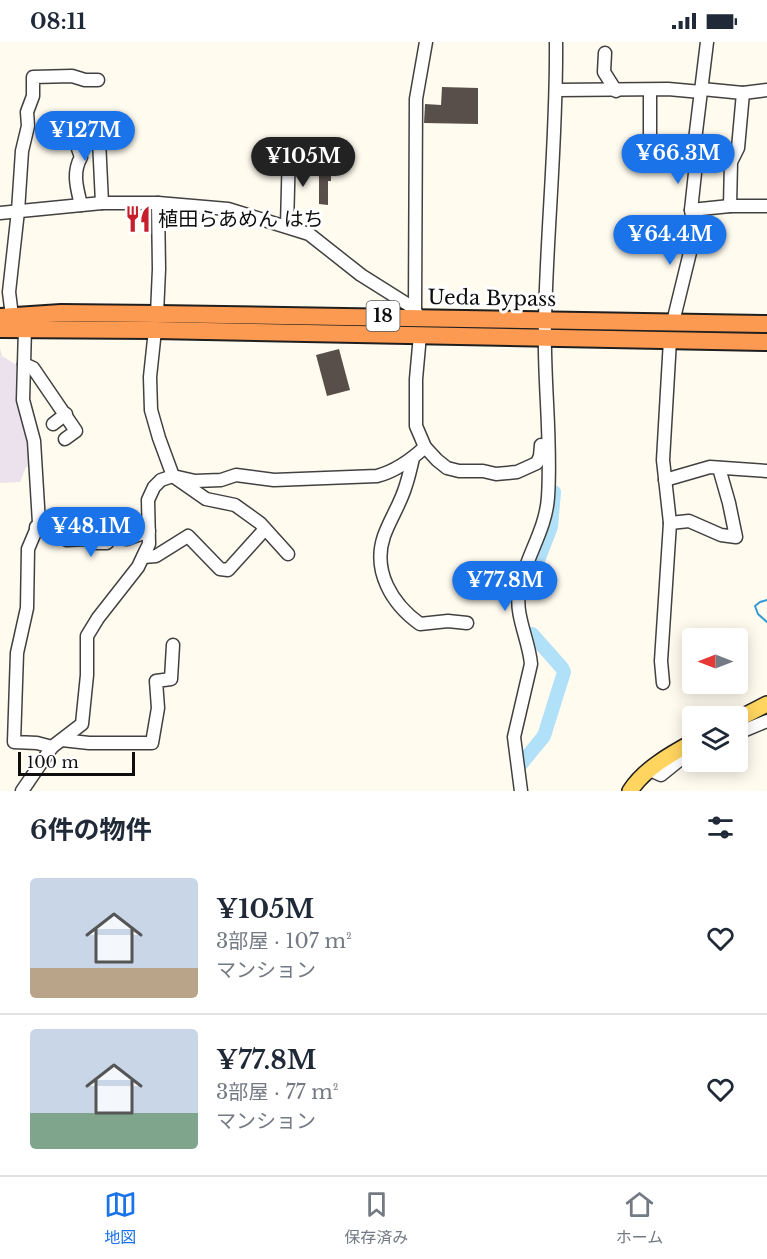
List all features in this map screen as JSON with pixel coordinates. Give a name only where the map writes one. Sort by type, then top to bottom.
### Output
[{"type":"highway","name":"Ueda Bypass","points":[[6,317],[61,313],[156,322],[420,335],[767,342]]},
{"type":"highway","name":"Ueda Bypass","points":[[0,329],[416,313],[545,320],[767,324]]},
{"type":"main road","points":[[748,714],[767,704]]},
{"type":"main road","points":[[630,791],[650,770],[682,749]]},
{"type":"street","points":[[416,313],[416,99],[426,42]]},
{"type":"street","points":[[521,791],[514,737],[531,664],[518,596],[540,534],[546,510],[548,484],[545,320],[557,90],[556,42]]},
{"type":"street","points":[[673,322],[695,232],[691,210],[696,164],[695,140],[707,42]]},
{"type":"street","points":[[604,53],[604,72],[616,91]]},
{"type":"street","points":[[6,317],[22,151],[28,126],[27,112],[33,96],[33,77],[72,76],[98,81]]},
{"type":"street","points":[[557,90],[702,90],[743,93],[767,90]]},
{"type":"street","points":[[650,90],[650,163],[696,164]]},
{"type":"street","points":[[730,206],[731,162],[738,148],[743,93]]},
{"type":"street","points":[[99,119],[102,203]]},
{"type":"street","points":[[77,146],[81,157],[76,166],[75,180],[81,205]]},
{"type":"street","points":[[287,226],[289,148]]},
{"type":"street","points":[[0,213],[102,203],[158,203],[228,209],[309,234],[361,275],[416,313]]},
{"type":"street","points":[[158,203],[159,269],[150,377],[152,410],[159,438],[173,476],[206,499],[235,505],[265,529],[288,554]]},
{"type":"street","points":[[691,210],[730,206],[767,206]]},
{"type":"street","points":[[25,328],[23,400],[34,441],[39,523],[28,549],[27,608],[17,653],[14,742],[152,743],[158,708],[156,681],[171,679],[173,645]]},
{"type":"street","points":[[420,335],[416,379],[416,426],[425,447],[447,468],[459,471],[509,474],[537,463],[542,438],[547,433]]},
{"type":"street","points":[[663,682],[661,661],[670,523],[665,480],[663,428],[670,340]]},
{"type":"street","points":[[24,364],[33,368],[76,431],[64,439]]},
{"type":"street","points":[[53,424],[66,414]]},
{"type":"street","points":[[22,791],[57,744],[82,724],[87,675],[87,636],[98,618],[138,567],[149,544],[148,500],[154,487],[161,480],[173,476],[195,481],[221,480],[236,476],[273,480],[377,476],[389,473],[413,458],[425,447]]},
{"type":"street","points":[[413,458],[407,484],[384,537],[380,555],[384,577],[392,596],[404,613],[420,624],[448,621],[466,623]]},
{"type":"street","points":[[665,480],[710,468],[767,471]]},
{"type":"street","points":[[670,523],[689,521],[721,536],[736,537],[729,503],[718,468]]},
{"type":"street","points":[[36,527],[67,540],[87,539],[94,543],[107,543],[112,537],[127,539],[149,531]]},
{"type":"street","points":[[143,556],[156,556],[188,536],[220,569],[228,570],[265,529]]},
{"type":"street","points":[[748,729],[767,721]]},
{"type":"street","points":[[650,770],[661,775],[682,759]]},
{"type":"shaded area","points":[[0,348],[2,356],[20,367],[32,467],[26,467],[20,482],[0,483]]},
{"type":"building","points":[[442,87],[478,88],[478,124],[424,123],[425,104],[441,105]]},
{"type":"building","points":[[319,167],[331,167],[331,181],[328,181],[328,205],[319,204]]},
{"type":"building","points":[[339,349],[350,390],[327,396],[316,355]]},
{"type":"waterway","points":[[528,586],[551,527],[554,492]]},
{"type":"waterway","points":[[767,600],[755,606],[758,614],[767,622]]},
{"type":"waterway","points":[[521,764],[544,736],[564,672],[532,634]]},
{"type":"place","name":"植田らあめん はち","points":[[138,219]]}]
